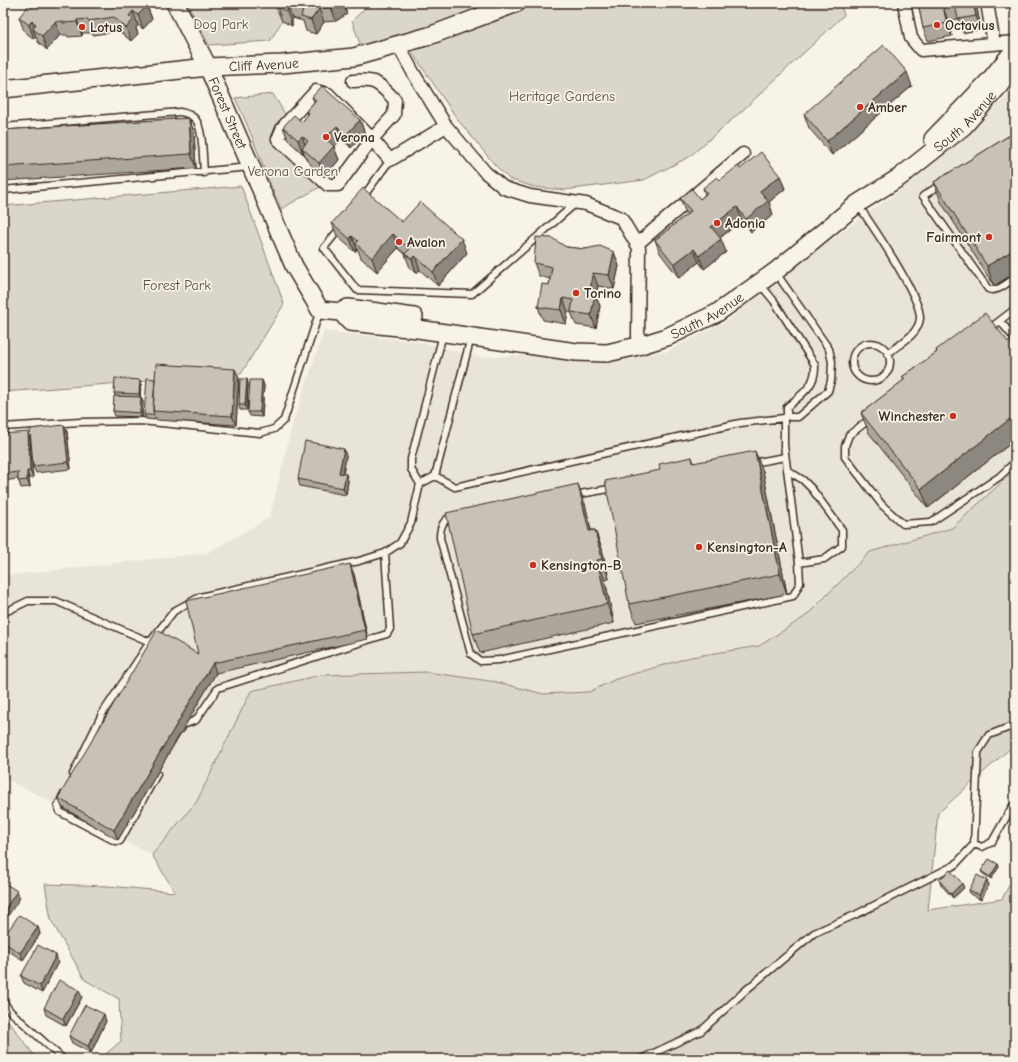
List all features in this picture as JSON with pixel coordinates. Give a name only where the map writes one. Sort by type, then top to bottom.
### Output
[{"type":"street","name":"Forest Street","points":[[175,3],[208,68],[294,266],[320,310]]},
{"type":"street","name":"Cliff Avenue","points":[[3,89],[208,68],[282,64],[354,57],[429,36],[517,3]]},
{"type":"street","points":[[904,3],[911,38],[921,50],[1015,42]]},
{"type":"street","points":[[987,3],[994,44]]},
{"type":"street","points":[[398,45],[446,126],[485,172],[504,188],[530,196],[586,204],[621,218],[639,248],[638,337]]},
{"type":"street","points":[[341,312],[348,308],[455,323],[541,340],[603,346],[654,334],[718,303],[793,249],[858,194],[935,138],[989,81],[1015,49]]},
{"type":"street","name":"South Avenue","points":[[320,310],[341,312],[350,322],[443,332],[576,352],[607,353],[638,346],[667,337],[717,313],[776,271],[857,204],[900,176],[964,126],[999,86],[1015,64]]},
{"type":"street","points":[[353,81],[369,80],[382,86],[395,100],[394,115],[372,138],[338,185],[328,184],[278,139],[283,127],[316,91],[328,94],[372,138],[390,160],[446,126]]},
{"type":"street","points":[[637,244],[743,154]]},
{"type":"lane","points":[[3,127],[180,112],[189,114],[196,120],[199,128],[204,173]]},
{"type":"lane","points":[[357,204],[390,160]]},
{"type":"lane","points":[[3,190],[204,173],[250,167]]},
{"type":"lane","points":[[949,179],[923,196],[988,289],[992,291],[997,289],[1015,278]]},
{"type":"lane","points":[[343,223],[324,248],[357,290],[472,294],[577,202]]},
{"type":"lane","points":[[857,204],[871,223],[918,301],[920,318],[916,330],[888,352]]},
{"type":"lane","points":[[435,476],[455,487],[740,423],[786,417],[798,417],[828,392],[832,362],[829,349],[776,271]]},
{"type":"lane","points":[[457,516],[449,517],[445,521],[440,528],[440,538],[470,654],[480,661],[507,659],[793,596],[800,583],[799,563],[785,457],[787,407],[812,384],[816,373],[815,365],[774,301],[759,283]]},
{"type":"lane","points":[[981,335],[1015,309]]},
{"type":"lane","points":[[3,427],[80,422],[141,421],[260,433],[274,428],[284,420],[320,310]]},
{"type":"lane","points":[[1000,321],[1015,339]]},
{"type":"lane","points":[[72,777],[102,714],[150,642],[174,611],[200,597],[359,561],[385,553],[400,542],[411,523],[420,484],[411,469],[411,459],[443,332]]},
{"type":"lane","points":[[420,484],[435,476],[471,337]]},
{"type":"lane","points":[[865,344],[878,344],[888,352],[890,358],[889,370],[880,379],[874,381],[862,380],[854,371],[852,358],[859,347],[865,344]]},
{"type":"lane","points":[[874,416],[849,435],[845,446],[845,457],[882,505],[903,524],[931,522],[998,477],[1015,462]]},
{"type":"lane","points":[[746,464],[785,457]]},
{"type":"lane","points":[[787,470],[812,489],[842,530],[842,546],[824,559],[799,563]]},
{"type":"lane","points":[[566,496],[621,487]]},
{"type":"lane","points":[[176,738],[184,725],[196,720],[218,688],[387,634],[390,629],[385,553]]},
{"type":"lane","points":[[3,613],[28,601],[56,601],[150,642]]},
{"type":"lane","points":[[641,1059],[701,1031],[746,990],[814,933],[857,914],[955,865],[974,844],[978,752],[989,735],[1015,725]]},
{"type":"lane","points":[[65,792],[58,806],[60,812],[115,841],[120,841],[161,765]]},
{"type":"lane","points":[[974,844],[982,848],[992,842],[1012,807]]},
{"type":"lane","points":[[3,1001],[10,1011],[63,1059]]},
{"type":"shaded area","points":[[1015,80],[1015,470],[953,528],[870,552],[806,616],[759,646],[691,657],[616,679],[589,692],[543,694],[497,682],[426,672],[321,675],[251,691],[197,801],[152,855],[3,777],[3,576],[207,553],[270,517],[293,422],[324,331],[420,342],[479,357],[666,352],[725,322],[821,246],[898,192],[1005,98]]},
{"type":"green space","name":"Dog Park","points":[[187,3],[273,3],[282,21],[270,41],[209,45]]},
{"type":"green space","points":[[370,3],[498,3],[426,29],[362,49],[352,21]]},
{"type":"green space","name":"Heritage Gardens","points":[[533,3],[840,3],[844,15],[744,109],[689,157],[644,180],[564,190],[534,187],[509,179],[495,165],[458,120],[409,48],[502,16]]},
{"type":"green space","name":"Verona Garden","points":[[273,94],[301,141],[336,178],[281,209],[235,98]]},
{"type":"green space","name":"Forest Park","points":[[241,186],[284,304],[241,374],[3,392],[3,206]]},
{"type":"green space","points":[[1015,470],[1015,744],[938,813],[928,910],[1002,899],[1015,874],[1015,1059],[100,1059],[121,1041],[119,999],[85,980],[51,920],[45,884],[108,886],[175,892],[152,855],[197,801],[251,691],[321,675],[426,672],[497,682],[543,694],[589,692],[616,679],[691,657],[759,646],[806,616],[870,552],[952,528]]},
{"type":"green space","points":[[3,1014],[37,1059],[3,1059]]},
{"type":"building","points":[[35,3],[144,3],[147,6],[138,15],[133,11],[129,16],[133,20],[126,28],[114,17],[88,21],[88,19],[77,20],[77,22],[63,23],[63,21],[55,22],[42,36],[33,29],[36,24],[32,21],[29,25],[19,17],[29,5],[32,7]]},
{"type":"building","points":[[277,3],[337,3],[331,7],[319,9],[311,20],[301,17],[303,10],[287,4],[287,12],[277,7]]},
{"type":"building","points":[[918,3],[973,3],[976,16],[958,19],[955,5],[943,7],[947,23],[923,28]]},
{"type":"building","points":[[884,45],[907,72],[827,141],[804,114]]},
{"type":"building","points":[[322,86],[360,120],[346,135],[337,126],[325,138],[334,146],[319,163],[302,148],[308,141],[302,136],[298,140],[283,127],[294,115],[302,122],[309,113],[306,111],[316,100],[312,97]]},
{"type":"building","points":[[189,118],[191,154],[3,167],[3,130]]},
{"type":"building","name":"Fairmont","points":[[1015,132],[1015,249],[987,266],[934,182]]},
{"type":"building","name":"Adonia","points":[[761,152],[780,176],[760,191],[768,201],[746,219],[737,207],[711,227],[721,239],[699,256],[694,249],[674,264],[655,240],[691,211],[680,198],[692,189],[700,199],[707,193],[703,188],[717,177],[720,180],[738,166],[740,169]]},
{"type":"building","name":"Avalon","points":[[363,188],[402,222],[420,202],[462,239],[433,272],[415,256],[412,259],[405,254],[410,249],[393,234],[372,258],[356,244],[358,241],[352,236],[350,239],[332,223]]},
{"type":"building","name":"Torino","points":[[536,237],[552,238],[566,247],[585,249],[600,246],[614,252],[609,275],[593,273],[590,292],[595,293],[591,315],[571,312],[573,300],[563,298],[561,310],[538,307],[542,284],[549,285],[552,267],[534,263]]},
{"type":"building","name":"Winchester","points":[[985,313],[1009,343],[1015,339],[1015,415],[921,489],[861,413],[905,379],[902,377],[937,352],[936,350]]},
{"type":"building","points":[[156,364],[235,369],[232,416],[153,411]]},
{"type":"building","points":[[115,378],[140,380],[139,394],[114,393]]},
{"type":"building","points":[[147,378],[155,379],[154,415],[144,415]]},
{"type":"building","points":[[240,379],[247,379],[245,405],[239,405]]},
{"type":"building","points":[[250,380],[262,380],[260,412],[248,412]]},
{"type":"building","points":[[114,396],[141,397],[140,413],[113,411]]},
{"type":"building","points":[[64,425],[68,462],[33,466],[30,429]]},
{"type":"building","points":[[28,432],[30,471],[27,471],[27,480],[18,481],[18,472],[3,474],[3,434]]},
{"type":"building","points":[[305,441],[344,449],[339,473],[346,474],[343,488],[298,479]]},
{"type":"building","name":"Kensington-A","points":[[755,451],[780,574],[629,604],[605,481],[660,470],[659,464],[692,457],[693,463]]},
{"type":"building","name":"Kensington-B","points":[[578,484],[589,531],[595,530],[602,559],[597,560],[607,604],[473,634],[446,513]]},
{"type":"building","points":[[350,564],[365,630],[213,663],[114,830],[58,798],[157,630],[198,654],[186,601]]},
{"type":"building","points":[[989,859],[998,864],[990,877],[981,871]]},
{"type":"building","points":[[950,870],[962,883],[951,894],[939,880]]},
{"type":"building","points":[[977,875],[987,880],[979,895],[969,890]]},
{"type":"building","points":[[3,882],[17,891],[3,912]]},
{"type":"building","points":[[19,915],[38,927],[20,953],[3,942],[3,938]]},
{"type":"building","points":[[38,945],[56,955],[40,986],[21,976]]},
{"type":"building","points":[[59,980],[79,990],[63,1019],[44,1008]]},
{"type":"building","points":[[85,1005],[104,1014],[88,1046],[69,1036]]},
{"type":"place","name":"Octavius","points":[[937,25]]},
{"type":"place","name":"Lotus","points":[[82,27]]},
{"type":"place","name":"Amber","points":[[860,107]]},
{"type":"place","name":"Verona","points":[[326,137]]},
{"type":"place","name":"Adonia","points":[[717,223]]},
{"type":"place","name":"Fairmont","points":[[989,237]]},
{"type":"place","name":"Avalon","points":[[399,242]]},
{"type":"place","name":"Torino","points":[[576,293]]},
{"type":"place","name":"Winchester","points":[[953,416]]},
{"type":"place","name":"Kensington-A","points":[[699,547]]},
{"type":"place","name":"Kensington-B","points":[[533,565]]}]
